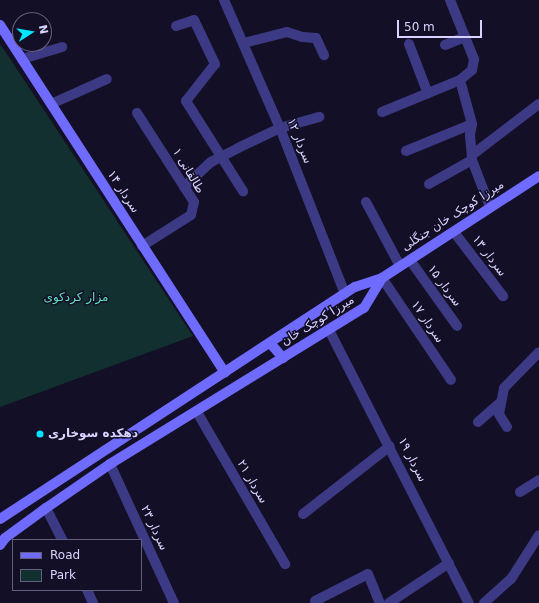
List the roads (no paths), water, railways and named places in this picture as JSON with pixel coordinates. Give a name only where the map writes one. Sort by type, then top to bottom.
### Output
[{"type":"main road","name":"سردار ۱۴","points":[[0,25],[225,373]]},
{"type":"main road","name":"میرزا کوچک خان جنگلی","points":[[382,278],[539,176]]},
{"type":"main road","name":"میرزا کوچک خان","points":[[0,519],[355,287],[382,278]]},
{"type":"main road","name":"میرزا کوچک خان","points":[[0,545],[6,538],[46,508],[110,464],[197,412],[364,308],[382,278]]},
{"type":"main road","points":[[270,343],[283,358]]},
{"type":"street","name":"سردار ۱۲","points":[[224,0],[280,128],[344,294]]},
{"type":"street","points":[[382,112],[460,80],[472,70],[474,59],[452,1]]},
{"type":"street","points":[[176,26],[194,20],[215,64],[186,100],[243,191]]},
{"type":"street","points":[[244,43],[287,32],[302,37],[316,38],[324,56]]},
{"type":"street","points":[[445,45],[465,37]]},
{"type":"street","points":[[409,44],[428,94]]},
{"type":"street","points":[[22,59],[62,48]]},
{"type":"street","points":[[51,104],[107,79]]},
{"type":"street","points":[[460,80],[472,124],[470,135],[472,157],[490,207]]},
{"type":"street","points":[[429,184],[472,157],[539,104]]},
{"type":"street","name":"طالقانی ۱","points":[[137,113],[194,202],[191,215],[142,246]]},
{"type":"street","points":[[184,187],[211,162],[222,156],[280,128],[319,117]]},
{"type":"street","points":[[406,152],[472,124]]},
{"type":"street","points":[[366,202],[400,266]]},
{"type":"street","name":"سردار ۱۳","points":[[454,232],[503,296]]},
{"type":"street","name":"سردار ۱۵","points":[[410,260],[457,326]]},
{"type":"street","name":"سردار ۱۷","points":[[382,278],[451,380]]},
{"type":"street","name":"سردار ۱۹","points":[[329,330],[390,446],[469,603]]},
{"type":"street","points":[[507,427],[499,414],[504,388],[539,352]]},
{"type":"street","points":[[478,422],[501,402]]},
{"type":"street","name":"سردار ۲۱","points":[[197,412],[285,564]]},
{"type":"street","points":[[302,514],[390,446]]},
{"type":"street","name":"سردار ۲۳","points":[[110,464],[174,603]]},
{"type":"street","points":[[520,492],[539,480]]},
{"type":"street","points":[[46,508],[62,539]]},
{"type":"street","points":[[484,603],[494,599],[511,579],[539,535]]},
{"type":"street","points":[[389,603],[449,563]]},
{"type":"street","points":[[315,601],[368,574],[380,603]]},
{"type":"street","points":[[87,591],[93,603]]},
{"type":"place","name":"دهکده سوخاری","points":[[40,434]]},
{"type":"park label","name":"مزار کردکوی","points":[[76,298]]}]
